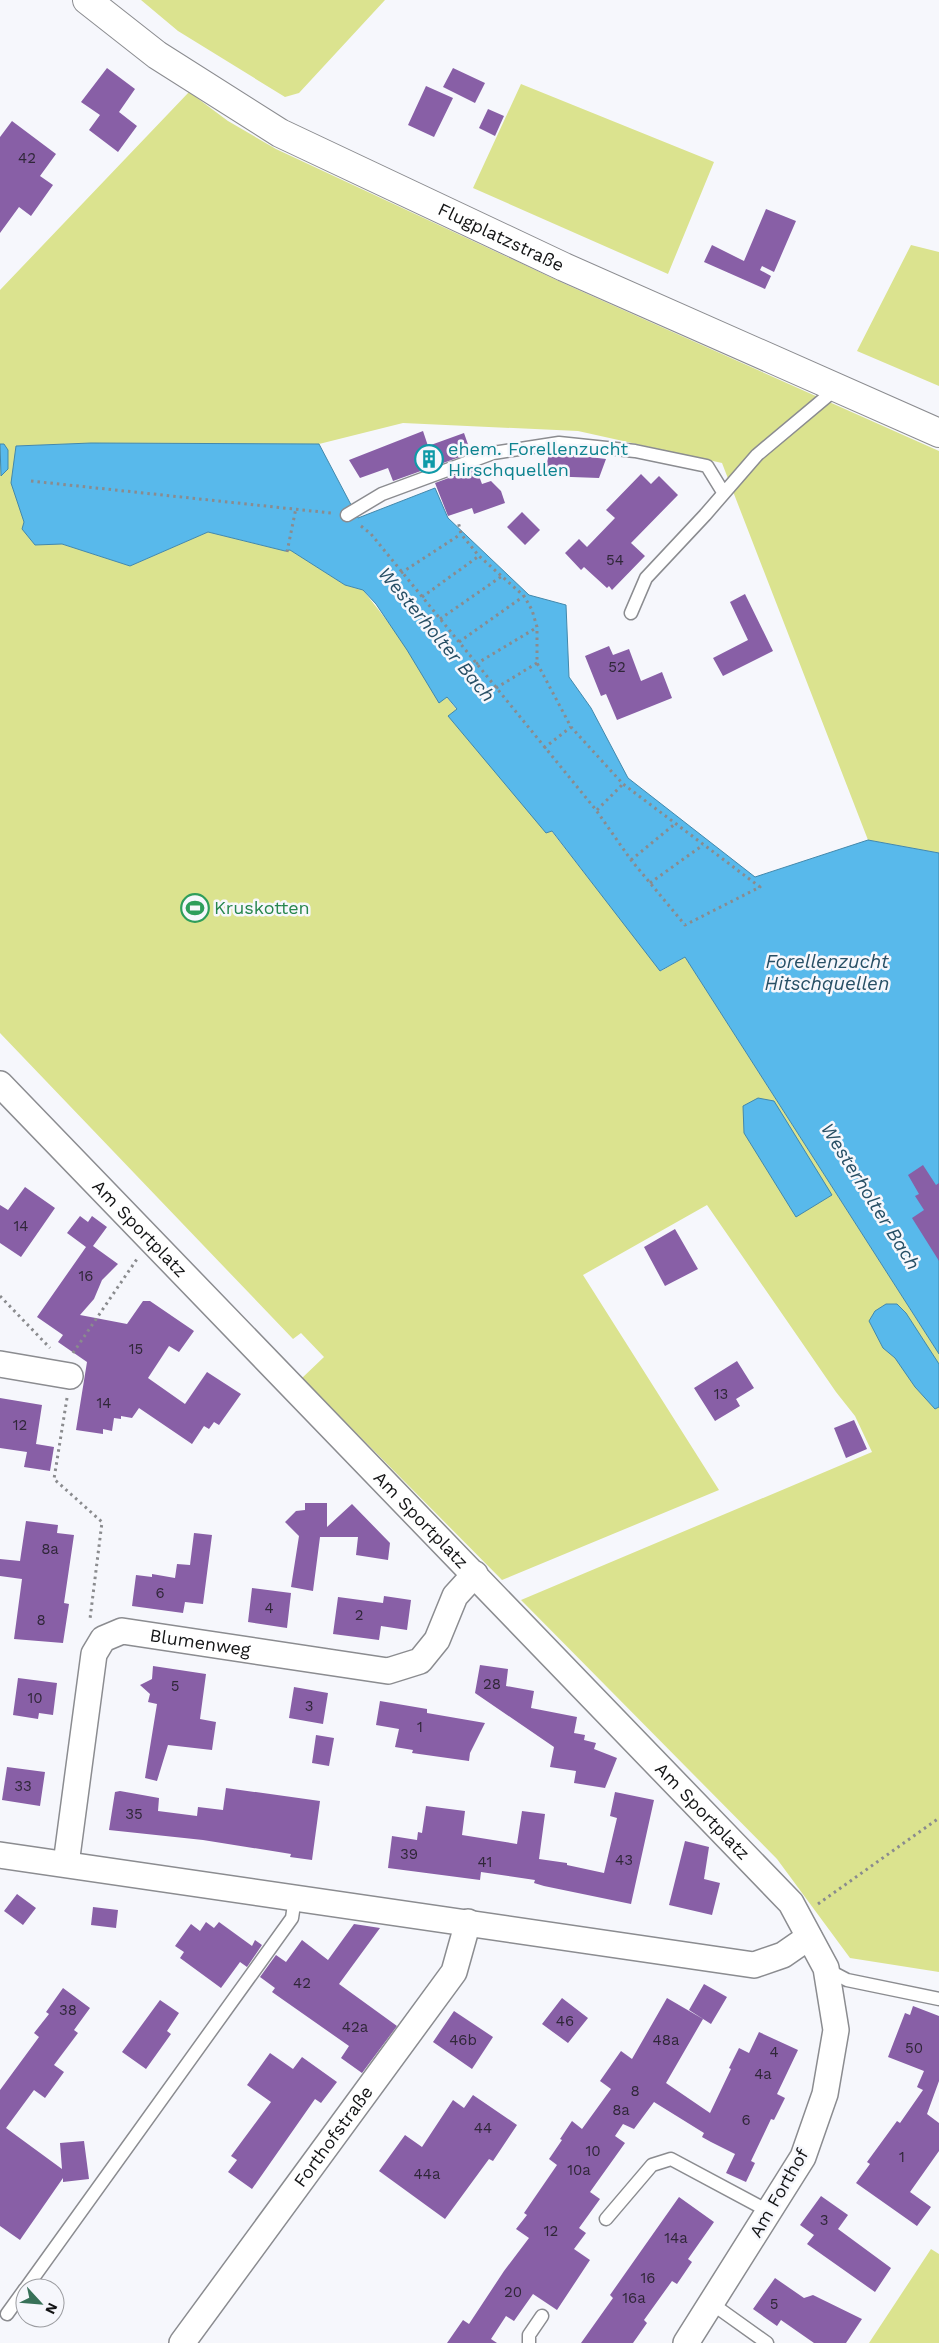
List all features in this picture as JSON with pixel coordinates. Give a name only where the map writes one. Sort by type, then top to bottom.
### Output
[{"type":"street","name":"Flugplatzstraße","points":[[87,0],[157,55],[280,134],[564,267],[939,433]]},
{"type":"street","name":"Am Sportplatz","points":[[0,1084],[791,1903],[826,1968]]},
{"type":"street","points":[[0,1364],[69,1368]]},
{"type":"street","name":"Blumenweg","points":[[103,1639],[122,1632],[388,1671],[420,1661],[437,1640],[455,1596],[474,1574]]},
{"type":"street","points":[[66,1864],[94,1654],[103,1639]]},
{"type":"street","points":[[0,1855],[754,1965],[783,1955],[804,1927]]},
{"type":"street","name":"Forthofstraße","points":[[182,2343],[454,1972],[468,1922]]},
{"type":"street","name":"Am Forthof","points":[[686,2343],[803,2157],[826,2094],[836,2030],[826,1968]]},
{"type":"lane","points":[[631,613],[646,578],[705,515],[757,454],[837,388]]},
{"type":"lane","points":[[347,515],[382,494],[493,453],[560,443],[636,451],[706,466],[723,492]]},
{"type":"lane","points":[[33,2278],[292,1918],[295,1898]]},
{"type":"lane","points":[[826,1968],[847,1980],[939,1999]]},
{"type":"lane","points":[[606,2220],[652,2165],[671,2159],[770,2212]]},
{"type":"lane","points":[[7,2314],[15,2303]]},
{"type":"lane","points":[[711,2303],[767,2343]]},
{"type":"lane","points":[[529,2343],[529,2335],[542,2316]]},
{"type":"path","points":[[31,481],[296,508],[347,515],[371,534],[596,810],[631,860],[685,925],[760,888],[623,784],[571,727],[537,663],[537,627],[532,610],[524,596],[479,556],[461,534],[458,521]]},
{"type":"path","points":[[287,552],[296,508]]},
{"type":"path","points":[[401,573],[461,534]]},
{"type":"path","points":[[422,597],[479,556]]},
{"type":"path","points":[[440,619],[502,576]]},
{"type":"path","points":[[459,642],[524,596]]},
{"type":"path","points":[[476,664],[537,627]]},
{"type":"path","points":[[496,688],[537,663]]},
{"type":"path","points":[[544,748],[571,727]]},
{"type":"path","points":[[596,810],[623,784]]},
{"type":"path","points":[[631,860],[676,823]]},
{"type":"path","points":[[650,883],[703,845]]},
{"type":"path","points":[[103,1639],[89,1624],[102,1522],[54,1478],[69,1368],[150,1239]]},
{"type":"path","points":[[0,1296],[69,1368]]},
{"type":"path","points":[[804,1927],[939,1818]]},
{"type":"green space","points":[[141,0],[385,0],[299,93],[285,97],[178,31]]},
{"type":"green space","points":[[521,84],[714,162],[668,274],[473,188]]},
{"type":"green space","points":[[189,92],[228,121],[276,149],[565,284],[939,451],[939,853],[868,840],[722,463],[578,431],[403,423],[319,444],[91,443],[16,446],[28,533],[130,566],[208,532],[285,551],[290,550],[345,585],[363,590],[661,971],[685,957],[939,1354],[939,1972],[850,1958],[777,1859],[521,1600],[872,1452],[855,1416],[836,1392],[707,1205],[583,1275],[719,1490],[502,1580],[302,1378],[324,1357],[301,1333],[293,1339],[0,1033],[0,290]]},
{"type":"green space","points":[[911,245],[939,252],[939,386],[857,351]]},
{"type":"green space","points":[[931,2249],[939,2254],[939,2343],[869,2343]]},
{"type":"water","name":"Forellenzucht Hitschquellen","points":[[91,443],[319,444],[358,518],[435,488],[448,518],[529,595],[566,605],[569,677],[591,708],[628,778],[755,877],[868,840],[939,853],[939,1354],[685,957],[660,971],[552,831],[546,833],[448,716],[457,709],[447,697],[439,703],[407,650],[376,604],[363,590],[345,585],[290,550],[285,551],[208,532],[130,566],[62,544],[35,545],[22,529],[24,522],[11,483],[16,446]]},
{"type":"water","points":[[0,444],[4,444],[8,450],[8,469],[1,476]]},
{"type":"water","points":[[758,1098],[774,1101],[832,1195],[796,1217],[744,1133],[743,1106]]},
{"type":"water","points":[[886,1304],[897,1304],[906,1313],[939,1364],[939,1407],[935,1409],[915,1387],[895,1358],[883,1348],[869,1321],[875,1311]]},
{"type":"building","points":[[107,68],[135,89],[119,112],[137,126],[118,152],[89,130],[100,115],[81,102]]},
{"type":"building","points":[[453,68],[485,83],[475,103],[443,87]]},
{"type":"building","points":[[426,86],[453,98],[434,137],[408,125]]},
{"type":"building","points":[[488,109],[504,116],[495,136],[479,128]]},
{"type":"building","points":[[12,121],[56,154],[40,176],[53,185],[31,216],[19,207],[0,233],[0,137]]},
{"type":"building","points":[[766,209],[796,221],[774,272],[762,266],[760,270],[771,276],[765,289],[704,262],[712,245],[744,261]]},
{"type":"building","points":[[423,431],[428,446],[464,433],[471,453],[393,481],[388,468],[360,478],[349,460]]},
{"type":"building","points":[[549,454],[606,459],[599,478],[544,476]]},
{"type":"building","points":[[476,468],[482,484],[491,481],[501,491],[505,503],[474,514],[472,508],[448,516],[435,483]]},
{"type":"building","points":[[641,474],[651,484],[659,476],[678,495],[631,543],[645,556],[612,590],[609,586],[607,588],[584,567],[581,570],[565,553],[579,539],[587,547],[615,518],[606,510]]},
{"type":"building","points":[[522,512],[540,530],[525,545],[507,527]]},
{"type":"building","points":[[745,594],[773,651],[723,676],[713,658],[748,640],[730,602]]},
{"type":"building","points":[[609,646],[613,655],[629,649],[641,681],[662,672],[672,698],[617,720],[606,694],[601,696],[585,656]]},
{"type":"building","points":[[923,1165],[936,1185],[939,1183],[939,1261],[912,1218],[924,1210],[915,1196],[919,1194],[908,1175]]},
{"type":"building","points":[[25,1187],[55,1208],[21,1257],[0,1243],[0,1205],[8,1210]]},
{"type":"building","points":[[80,1216],[88,1222],[92,1216],[107,1227],[93,1246],[118,1264],[102,1280],[94,1299],[80,1315],[127,1324],[143,1301],[150,1301],[194,1331],[179,1352],[169,1346],[148,1378],[185,1404],[207,1372],[241,1394],[219,1425],[214,1422],[209,1429],[204,1426],[192,1444],[139,1408],[132,1418],[121,1416],[121,1419],[114,1418],[112,1431],[103,1429],[103,1434],[76,1430],[87,1362],[58,1342],[63,1335],[37,1317],[86,1247],[67,1233]]},
{"type":"building","points":[[675,1229],[698,1269],[665,1286],[644,1247]]},
{"type":"building","points":[[737,1361],[754,1388],[736,1399],[740,1406],[715,1421],[694,1388]]},
{"type":"building","points":[[0,1398],[42,1405],[36,1444],[54,1447],[50,1471],[24,1467],[27,1452],[0,1448]]},
{"type":"building","points":[[854,1420],[867,1449],[846,1458],[834,1428]]},
{"type":"building","points":[[305,1503],[327,1503],[327,1527],[352,1504],[390,1543],[388,1560],[356,1555],[358,1537],[320,1537],[313,1591],[291,1587],[299,1536],[285,1522],[296,1511],[305,1510]]},
{"type":"building","points":[[26,1521],[58,1525],[57,1533],[74,1535],[64,1603],[69,1604],[63,1643],[14,1639],[22,1579],[0,1576],[0,1559],[20,1561]]},
{"type":"building","points":[[194,1533],[212,1535],[203,1604],[185,1602],[183,1613],[132,1606],[136,1575],[152,1577],[152,1574],[175,1578],[177,1564],[190,1565]]},
{"type":"building","points":[[252,1588],[291,1593],[287,1628],[248,1622]]},
{"type":"building","points":[[384,1596],[411,1600],[407,1630],[381,1626],[379,1640],[333,1634],[338,1597],[383,1603]]},
{"type":"building","points":[[480,1665],[508,1669],[506,1686],[534,1691],[531,1708],[577,1717],[574,1733],[585,1735],[584,1740],[596,1743],[594,1749],[617,1758],[605,1788],[574,1783],[576,1771],[550,1767],[554,1747],[475,1693]]},
{"type":"building","points":[[153,1666],[206,1674],[200,1719],[216,1722],[212,1750],[168,1745],[157,1781],[145,1778],[157,1704],[148,1702],[150,1694],[140,1685],[152,1679]]},
{"type":"building","points":[[18,1678],[57,1683],[53,1715],[39,1713],[38,1719],[13,1715]]},
{"type":"building","points":[[294,1687],[328,1693],[323,1724],[289,1718]]},
{"type":"building","points":[[380,1701],[427,1709],[427,1713],[485,1723],[470,1753],[469,1761],[412,1753],[413,1750],[395,1747],[399,1729],[376,1725]]},
{"type":"building","points":[[316,1735],[334,1738],[329,1766],[312,1763]]},
{"type":"building","points":[[7,1767],[45,1772],[40,1806],[2,1800]]},
{"type":"building","points":[[226,1788],[320,1801],[312,1860],[290,1857],[291,1854],[203,1840],[109,1830],[115,1792],[120,1791],[159,1798],[158,1811],[197,1816],[198,1807],[223,1810]]},
{"type":"building","points":[[615,1792],[654,1800],[631,1904],[544,1886],[534,1883],[535,1880],[481,1872],[480,1880],[388,1868],[392,1836],[417,1840],[418,1832],[422,1833],[426,1806],[465,1811],[462,1835],[517,1844],[522,1811],[545,1814],[539,1859],[567,1863],[567,1865],[604,1873],[617,1818],[610,1816]]},
{"type":"building","points":[[685,1841],[709,1847],[704,1879],[720,1883],[712,1915],[669,1905]]},
{"type":"building","points":[[17,1894],[36,1908],[23,1925],[4,1911]]},
{"type":"building","points":[[93,1907],[118,1910],[116,1928],[91,1925]]},
{"type":"building","points":[[206,1922],[214,1928],[219,1922],[252,1946],[255,1940],[262,1945],[247,1967],[240,1962],[221,1988],[180,1958],[184,1952],[175,1946],[191,1924],[200,1931]]},
{"type":"building","points":[[354,1924],[380,1928],[339,1984],[397,2026],[362,2073],[341,2058],[349,2046],[272,1992],[275,1988],[260,1977],[276,1955],[286,1962],[302,1940],[328,1960]]},
{"type":"building","points":[[704,1984],[727,1997],[711,2024],[689,2010]]},
{"type":"building","points":[[63,1988],[90,2008],[74,2030],[78,2033],[54,2065],[64,2072],[45,2098],[34,2090],[6,2128],[62,2169],[60,2143],[84,2141],[89,2179],[63,2182],[63,2178],[20,2240],[0,2226],[0,2090],[39,2037],[34,2033],[49,2014],[46,2012]]},
{"type":"building","points":[[562,1998],[588,2018],[568,2043],[542,2024]]},
{"type":"building","points":[[667,1998],[703,2019],[666,2083],[710,2113],[739,2048],[749,2053],[759,2032],[798,2050],[777,2094],[785,2098],[774,2120],[771,2119],[751,2161],[755,2163],[746,2182],[726,2173],[735,2154],[702,2137],[704,2133],[654,2102],[634,2129],[623,2124],[615,2136],[625,2143],[590,2192],[600,2199],[579,2228],[586,2233],[574,2249],[590,2260],[557,2310],[533,2294],[514,2321],[506,2316],[491,2339],[497,2343],[447,2343],[463,2320],[469,2324],[504,2271],[529,2238],[516,2229],[527,2215],[524,2213],[557,2165],[549,2159],[562,2140],[560,2139],[572,2121],[582,2129],[611,2089],[600,2081],[621,2051],[632,2059]]},
{"type":"building","points":[[160,2000],[179,2013],[167,2031],[171,2034],[146,2069],[122,2052]]},
{"type":"building","points":[[913,2006],[939,2016],[939,2081],[927,2114],[939,2123],[939,2151],[910,2192],[931,2207],[917,2226],[856,2183],[870,2164],[867,2162],[897,2121],[900,2123],[923,2090],[917,2087],[924,2071],[888,2057],[905,2013],[910,2015]]},
{"type":"building","points":[[454,2011],[493,2037],[472,2069],[433,2042]]},
{"type":"building","points":[[270,2053],[293,2069],[302,2057],[337,2082],[321,2103],[315,2099],[252,2189],[228,2172],[237,2160],[231,2156],[271,2102],[247,2085]]},
{"type":"building","points":[[473,2095],[517,2125],[493,2161],[489,2159],[445,2219],[379,2171],[405,2135],[422,2147],[453,2100],[464,2108]]},
{"type":"building","points":[[821,2196],[848,2215],[838,2229],[891,2268],[875,2292],[807,2244],[814,2235],[800,2225]]},
{"type":"building","points":[[679,2197],[714,2222],[688,2259],[692,2262],[677,2284],[672,2281],[644,2320],[647,2323],[633,2343],[581,2343],[613,2298],[610,2295]]},
{"type":"building","points":[[775,2278],[804,2298],[813,2295],[862,2319],[846,2343],[814,2343],[781,2320],[777,2326],[753,2309]]},
{"type":"place","name":"ehem. Forellenzucht Hirschquellen","points":[[429,459]]},
{"type":"place","name":"Kruskotten","points":[[195,908]]},
{"type":"water label","name":"Westerholter Bach","points":[[437,634]]},
{"type":"water label","name":"Westerholter Bach","points":[[871,1196]]}]
